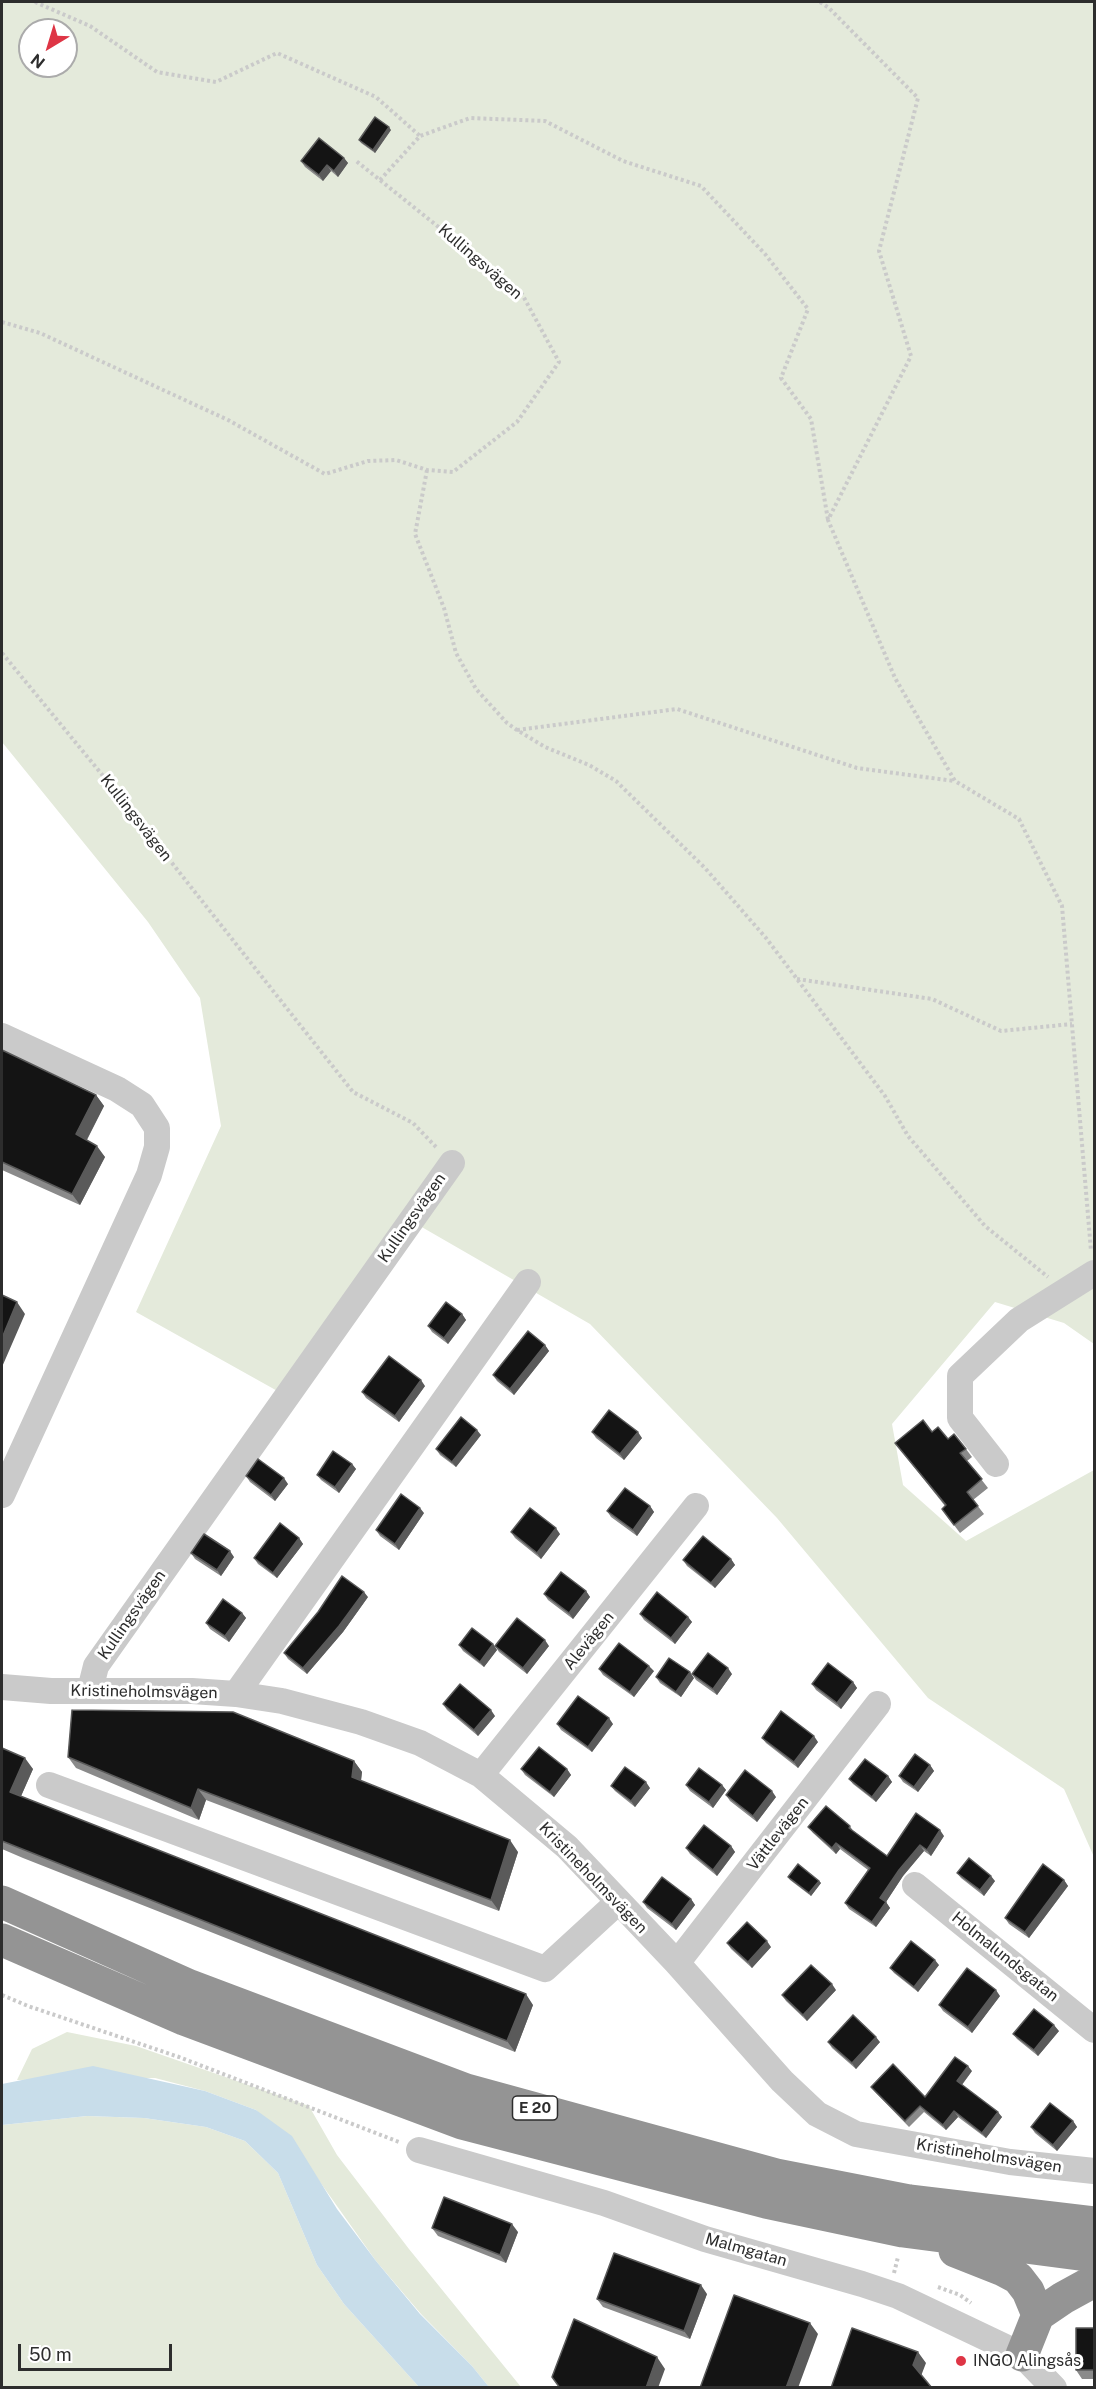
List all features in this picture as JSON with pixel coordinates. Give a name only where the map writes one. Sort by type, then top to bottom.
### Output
[{"type":"highway","name":"E 20","points":[[2,1902],[190,1986],[466,2090],[776,2175],[909,2201],[1095,2223]]},
{"type":"highway","name":"E 20","points":[[2,1940],[183,2019],[462,2123],[766,2202],[903,2231],[1095,2256]]},
{"type":"highway","points":[[903,2231],[1018,2278],[1028,2291],[1038,2315]]},
{"type":"highway","points":[[1022,2355],[1038,2315],[1095,2281]]},
{"type":"street","points":[[2,1036],[98,1079],[142,1105],[157,1128],[157,1147],[149,1176],[2,1495]]},
{"type":"street","name":"Kullingsvägen","points":[[90,1690],[96,1666],[452,1163]]},
{"type":"street","points":[[996,1464],[960,1418],[960,1376],[1019,1320],[1094,1273]]},
{"type":"street","points":[[236,1694],[528,1282]]},
{"type":"street","name":"Alevägen","points":[[481,1775],[696,1506]]},
{"type":"street","name":"Kristineholmsvägen","points":[[2,1687],[51,1691],[192,1691],[236,1694],[282,1701],[361,1722],[420,1743],[481,1775],[567,1847],[677,1964],[782,2081],[817,2114],[856,2134],[1010,2162],[1095,2171]]},
{"type":"street","name":"Vättlevägen","points":[[677,1964],[878,1704]]},
{"type":"street","points":[[49,1785],[545,1969],[618,1902]]},
{"type":"street","name":"Holmalundsgatan","points":[[915,1885],[1095,2030]]},
{"type":"street","name":"Malmgatan","points":[[419,2150],[604,2203],[705,2239],[862,2284],[914,2303],[1022,2355],[1054,2388]]},
{"type":"path","points":[[35,2],[90,26],[157,72],[216,82],[277,53],[376,97],[420,136]]},
{"type":"path","points":[[820,2],[829,8],[918,98],[879,251],[911,356],[828,520]]},
{"type":"path","points":[[380,180],[420,136],[470,118],[545,121],[623,161],[701,186],[765,254],[808,309],[781,378],[811,419],[828,520],[895,678],[955,781]]},
{"type":"path","name":"Kullingsvägen","points":[[2,322],[40,333],[218,416],[325,474],[368,461],[396,459],[427,470],[453,472],[517,422],[559,362],[522,294],[355,160]]},
{"type":"path","points":[[427,470],[415,534],[444,609],[456,653],[476,689],[507,723],[517,730],[545,747],[589,765],[616,781],[705,868],[766,938],[885,1095],[908,1136],[985,1226],[1065,1291]]},
{"type":"path","name":"Kullingsvägen","points":[[2,653],[104,777],[353,1092],[413,1123],[452,1163]]},
{"type":"path","points":[[517,730],[677,709],[857,768],[955,781],[1019,819],[1062,906],[1094,1273]]},
{"type":"path","points":[[797,979],[932,999],[1002,1031],[1072,1024]]},
{"type":"path","points":[[2,1995],[179,2057],[419,2150]]},
{"type":"green space","points":[[2,2],[1094,2],[1094,1344],[1064,1323],[995,1302],[892,1424],[903,1485],[966,1541],[1094,1470],[1094,1857],[1064,1789],[928,1698],[777,1518],[590,1324],[413,1222],[281,1393],[136,1312],[221,1126],[200,998],[148,922],[2,742]]},
{"type":"green space","points":[[67,2032],[136,2046],[309,2106],[337,2155],[409,2249],[521,2387],[489,2387],[472,2366],[421,2314],[376,2261],[315,2175],[256,2110],[205,2091],[155,2078],[17,2080],[32,2049]]},
{"type":"green space","points":[[87,2116],[144,2118],[206,2127],[245,2141],[278,2173],[317,2265],[344,2304],[419,2387],[2,2387],[2,2125]]},
{"type":"water","points":[[93,2066],[205,2091],[256,2110],[292,2136],[337,2209],[376,2261],[420,2314],[472,2366],[489,2387],[419,2387],[344,2304],[317,2265],[278,2173],[245,2141],[206,2127],[144,2118],[87,2116],[2,2125],[2,2084]]},
{"type":"building","points":[[375,117],[389,127],[373,150],[359,140]]},
{"type":"building","points":[[319,138],[344,158],[334,171],[327,165],[319,175],[301,161]]},
{"type":"building","points":[[2,1050],[96,1095],[76,1134],[97,1146],[72,1194],[2,1162]]},
{"type":"building","points":[[2,1295],[17,1302],[2,1338]]},
{"type":"building","points":[[446,1302],[462,1314],[444,1338],[428,1326]]},
{"type":"building","points":[[528,1331],[545,1345],[510,1389],[493,1375]]},
{"type":"building","points":[[389,1356],[421,1380],[395,1416],[362,1392]]},
{"type":"building","points":[[609,1410],[638,1432],[620,1454],[592,1432]]},
{"type":"building","points":[[461,1417],[477,1430],[452,1462],[436,1449]]},
{"type":"building","points":[[923,1420],[932,1432],[938,1427],[948,1439],[954,1434],[966,1449],[960,1453],[982,1479],[967,1492],[978,1506],[954,1525],[942,1509],[946,1505],[895,1443]]},
{"type":"building","points":[[333,1451],[352,1464],[335,1487],[317,1475]]},
{"type":"building","points":[[258,1459],[284,1478],[271,1495],[246,1476]]},
{"type":"building","points":[[625,1488],[650,1506],[633,1530],[607,1511]]},
{"type":"building","points":[[401,1494],[420,1508],[395,1544],[376,1530]]},
{"type":"building","points":[[530,1508],[556,1528],[537,1553],[511,1532]]},
{"type":"building","points":[[280,1523],[299,1538],[273,1573],[254,1558]]},
{"type":"building","points":[[204,1534],[230,1551],[217,1570],[191,1553]]},
{"type":"building","points":[[703,1536],[731,1559],[711,1583],[683,1560]]},
{"type":"building","points":[[561,1572],[586,1591],[569,1613],[544,1594]]},
{"type":"building","points":[[342,1576],[364,1592],[303,1668],[284,1653],[318,1612]]},
{"type":"building","points":[[657,1592],[688,1617],[671,1638],[640,1614]]},
{"type":"building","points":[[223,1599],[242,1613],[225,1636],[206,1623]]},
{"type":"building","points":[[517,1618],[545,1640],[523,1668],[495,1646]]},
{"type":"building","points":[[472,1628],[493,1644],[480,1662],[459,1645]]},
{"type":"building","points":[[619,1643],[649,1666],[630,1692],[599,1669]]},
{"type":"building","points":[[708,1653],[728,1668],[713,1689],[692,1674]]},
{"type":"building","points":[[669,1658],[690,1672],[676,1692],[656,1677]]},
{"type":"building","points":[[828,1663],[853,1682],[837,1703],[812,1684]]},
{"type":"building","points":[[460,1684],[491,1710],[474,1730],[443,1704]]},
{"type":"building","points":[[578,1696],[609,1718],[588,1747],[557,1724]]},
{"type":"building","points":[[72,1710],[233,1712],[354,1761],[352,1777],[510,1840],[491,1900],[198,1789],[191,1808],[68,1757]]},
{"type":"building","points":[[781,1711],[814,1736],[794,1762],[762,1738]]},
{"type":"building","points":[[539,1747],[567,1769],[550,1792],[521,1769]]},
{"type":"building","points":[[2,1748],[25,1758],[10,1792],[526,1994],[507,2041],[2,1841]]},
{"type":"building","points":[[915,1754],[930,1765],[914,1787],[899,1776]]},
{"type":"building","points":[[865,1759],[888,1776],[872,1797],[849,1779]]},
{"type":"building","points":[[625,1767],[646,1782],[631,1801],[611,1786]]},
{"type":"building","points":[[699,1768],[722,1785],[709,1802],[686,1785]]},
{"type":"building","points":[[745,1770],[772,1791],[753,1816],[726,1795]]},
{"type":"building","points":[[826,1806],[850,1826],[849,1828],[887,1856],[916,1813],[940,1830],[927,1850],[920,1845],[899,1870],[880,1898],[886,1902],[872,1922],[845,1903],[870,1868],[836,1843],[832,1848],[808,1827]]},
{"type":"building","points":[[704,1825],[731,1846],[713,1870],[686,1848]]},
{"type":"building","points":[[969,1858],[991,1876],[980,1890],[957,1873]]},
{"type":"building","points":[[798,1864],[819,1881],[809,1893],[788,1877]]},
{"type":"building","points":[[1043,1864],[1064,1880],[1025,1932],[1005,1918]]},
{"type":"building","points":[[662,1877],[691,1899],[672,1924],[643,1902]]},
{"type":"building","points":[[747,1922],[767,1941],[748,1962],[727,1943]]},
{"type":"building","points":[[911,1941],[935,1960],[914,1987],[890,1968]]},
{"type":"building","points":[[811,1965],[832,1984],[803,2015],[782,1995]]},
{"type":"building","points":[[967,1968],[996,1990],[968,2027],[939,2005]]},
{"type":"building","points":[[1034,2009],[1054,2025],[1034,2050],[1013,2034]]},
{"type":"building","points":[[853,2015],[876,2037],[852,2063],[828,2042]]},
{"type":"building","points":[[955,2057],[968,2066],[957,2081],[998,2112],[982,2133],[954,2111],[943,2125],[920,2106],[905,2121],[871,2087],[893,2064],[925,2097]]},
{"type":"building","points":[[1050,2103],[1073,2121],[1053,2145],[1031,2127]]},
{"type":"building","points":[[444,2197],[512,2224],[500,2255],[432,2228]]},
{"type":"building","points":[[614,2253],[701,2285],[684,2331],[597,2299]]},
{"type":"building","points":[[734,2295],[810,2323],[786,2388],[700,2388]]},
{"type":"building","points":[[574,2319],[657,2357],[646,2388],[560,2388],[552,2377]]},
{"type":"building","points":[[852,2328],[918,2352],[913,2365],[932,2388],[831,2388]]},
{"type":"building","points":[[1076,2328],[1095,2328],[1095,2370],[1076,2370]]},
{"type":"place","name":"INGO Alingsås","points":[[961,2361]]}]
